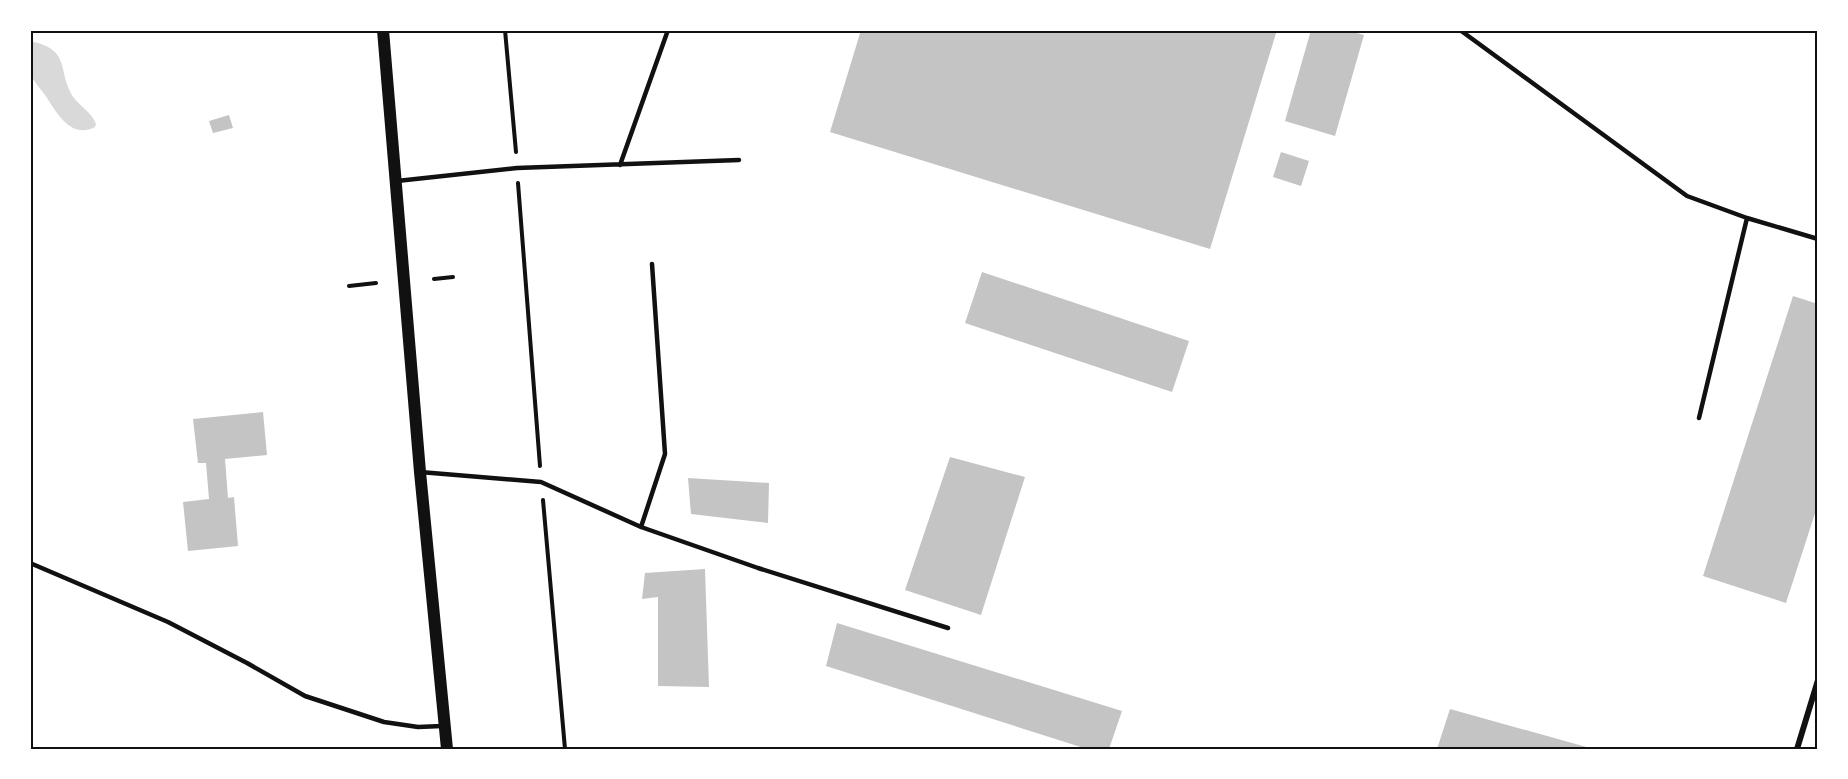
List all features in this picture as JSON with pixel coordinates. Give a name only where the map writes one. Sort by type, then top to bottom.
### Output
[{"type":"main road","points":[[382,30],[397,181],[420,472],[447,749]]},
{"type":"street","points":[[1797,749],[1818,680]]},
{"type":"lane","points":[[620,165],[668,30]]},
{"type":"lane","points":[[1460,30],[1687,196],[1747,218],[1818,239]]},
{"type":"lane","points":[[397,181],[517,168],[739,160]]},
{"type":"lane","points":[[1699,418],[1747,218]]},
{"type":"lane","points":[[641,527],[665,454],[652,264]]},
{"type":"lane","points":[[420,472],[541,482],[641,527],[758,568],[948,628]]},
{"type":"lane","points":[[30,563],[168,622],[305,696],[384,722],[418,727],[445,726]]},
{"type":"path","points":[[505,30],[565,749]]},
{"type":"path","points":[[434,279],[453,277]]},
{"type":"path","points":[[348,285],[376,283]]},
{"type":"shaded area","points":[[30,41],[43,45],[58,56],[74,98],[92,117],[96,124],[95,127],[78,130],[59,116],[31,75]]},
{"type":"building","points":[[861,30],[1277,30],[1210,249],[830,132]]},
{"type":"building","points":[[1311,30],[1346,30],[1364,35],[1335,136],[1285,121]]},
{"type":"building","points":[[229,115],[233,128],[213,133],[209,121]]},
{"type":"building","points":[[1281,152],[1309,161],[1301,186],[1273,177]]},
{"type":"building","points":[[982,272],[1189,341],[1172,392],[965,323]]},
{"type":"building","points":[[1793,296],[1818,304],[1818,504],[1786,603],[1703,576]]},
{"type":"building","points":[[263,412],[267,455],[225,459],[228,498],[234,497],[238,546],[188,551],[183,502],[209,499],[206,463],[198,463],[193,419]]},
{"type":"building","points":[[950,457],[1025,477],[981,615],[905,590]]},
{"type":"building","points":[[688,478],[769,483],[768,523],[691,514]]},
{"type":"building","points":[[705,569],[709,687],[658,686],[658,597],[642,599],[645,573]]},
{"type":"building","points":[[837,623],[1122,711],[1109,749],[1087,749],[826,666]]},
{"type":"building","points":[[1450,709],[1590,748],[1590,749],[1437,749]]}]
